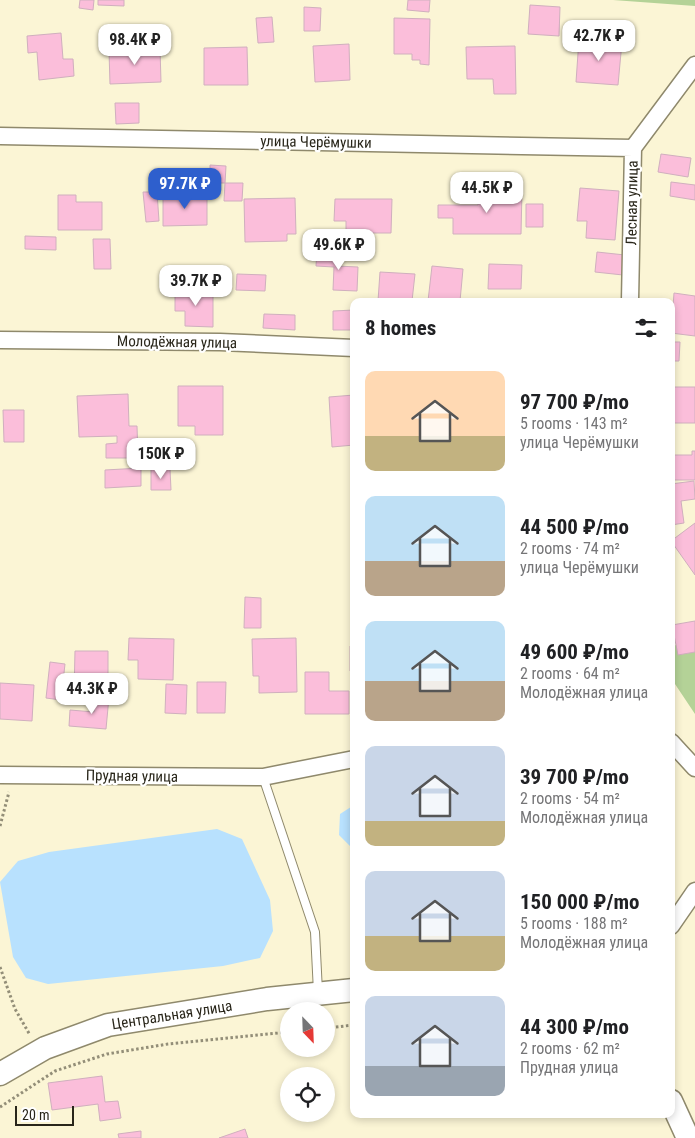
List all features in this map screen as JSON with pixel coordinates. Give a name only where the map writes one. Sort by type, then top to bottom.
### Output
[{"type":"street","name":"Лесная улица","points":[[630,298],[632,148],[695,65]]},
{"type":"street","name":"улица Черёмушки","points":[[0,136],[632,148]]},
{"type":"street","name":"Молодёжная улица","points":[[0,340],[220,342],[350,348]]},
{"type":"street","points":[[675,746],[695,768]]},
{"type":"street","name":"Прудная улица","points":[[7,775],[263,777],[350,760]]},
{"type":"street","points":[[675,920],[695,890]]},
{"type":"street","name":"Центральная улица","points":[[0,1074],[45,1048],[108,1024],[267,999],[350,990]]},
{"type":"street","points":[[675,1110],[688,1138]]},
{"type":"lane","points":[[263,777],[315,932],[318,993]]},
{"type":"path","points":[[0,826],[7,775]]},
{"type":"path","points":[[0,967],[16,1009],[31,1037]]},
{"type":"path","points":[[335,1027],[350,1025]]},
{"type":"path","points":[[0,1107],[55,1071],[107,1054],[168,1044],[280,1033]]},
{"type":"green space","points":[[613,0],[695,0],[695,6]]},
{"type":"green space","points":[[695,633],[695,714],[675,684],[675,646]]},
{"type":"water","points":[[350,808],[350,846],[339,835],[340,814]]},
{"type":"water","points":[[217,829],[242,839],[270,900],[273,931],[260,958],[223,966],[48,984],[26,978],[13,957],[0,882],[18,861],[49,852]]},
{"type":"building","points":[[80,0],[94,0],[93,10],[79,8]]},
{"type":"building","points":[[98,0],[124,0],[124,6],[98,5]]},
{"type":"building","points":[[408,0],[430,0],[429,12],[407,10]]},
{"type":"building","points":[[530,5],[560,7],[559,36],[528,34]]},
{"type":"building","points":[[304,7],[321,8],[320,31],[304,31]]},
{"type":"building","points":[[272,17],[274,42],[258,43],[256,18]]},
{"type":"building","points":[[394,18],[430,19],[429,65],[420,64],[420,60],[412,60],[412,54],[394,54]]},
{"type":"building","points":[[61,33],[63,59],[73,59],[74,76],[39,80],[37,52],[28,53],[27,36]]},
{"type":"building","points":[[579,39],[622,42],[618,85],[576,82]]},
{"type":"building","points":[[349,44],[350,80],[315,82],[313,46]]},
{"type":"building","points":[[515,46],[516,94],[494,94],[493,79],[467,79],[466,47]]},
{"type":"building","points":[[247,47],[248,85],[204,85],[204,48]]},
{"type":"building","points":[[160,49],[161,82],[110,84],[109,51]]},
{"type":"building","points":[[115,103],[139,103],[139,123],[116,124]]},
{"type":"building","points":[[661,154],[691,158],[688,177],[658,172]]},
{"type":"building","points":[[210,165],[226,166],[225,183],[210,183]]},
{"type":"building","points":[[671,182],[695,185],[695,200],[670,196]]},
{"type":"building","points":[[225,183],[243,183],[242,201],[224,201]]},
{"type":"building","points":[[580,188],[619,191],[615,240],[586,238],[587,221],[577,221]]},
{"type":"building","points":[[478,189],[522,190],[521,234],[453,234],[453,218],[438,218],[438,205],[478,205]]},
{"type":"building","points":[[143,192],[157,192],[159,221],[146,222]]},
{"type":"building","points":[[58,195],[76,195],[76,202],[102,202],[102,230],[58,230]]},
{"type":"building","points":[[163,195],[207,195],[207,225],[163,226]]},
{"type":"building","points":[[295,198],[296,234],[287,234],[287,241],[245,242],[244,199]]},
{"type":"building","points":[[335,199],[392,199],[391,233],[346,233],[346,221],[334,221]]},
{"type":"building","points":[[526,204],[543,204],[543,227],[526,227]]},
{"type":"building","points":[[25,236],[56,237],[56,250],[25,249]]},
{"type":"building","points":[[93,239],[110,239],[111,269],[94,269]]},
{"type":"building","points":[[317,250],[337,251],[336,266],[358,267],[357,291],[333,290],[334,267],[316,266]]},
{"type":"building","points":[[597,252],[625,255],[623,275],[595,272]]},
{"type":"building","points":[[489,264],[522,265],[521,289],[488,289]]},
{"type":"building","points":[[432,266],[463,269],[460,298],[428,298]]},
{"type":"building","points":[[380,272],[415,274],[412,298],[378,298]]},
{"type":"building","points":[[237,274],[266,275],[265,291],[236,290]]},
{"type":"building","points":[[175,290],[213,290],[213,327],[185,326],[185,311],[175,311]]},
{"type":"building","points":[[674,293],[695,296],[695,336],[675,334]]},
{"type":"building","points":[[350,310],[350,330],[333,330],[333,311]]},
{"type":"building","points":[[264,314],[295,315],[295,330],[263,328]]},
{"type":"building","points":[[675,342],[680,342],[679,361],[675,361]]},
{"type":"building","points":[[178,386],[223,386],[223,435],[195,435],[195,426],[178,426]]},
{"type":"building","points":[[675,387],[695,387],[695,423],[675,423]]},
{"type":"building","points":[[128,394],[129,426],[137,426],[138,458],[106,458],[106,444],[117,443],[117,436],[79,437],[77,396]]},
{"type":"building","points":[[350,395],[350,445],[332,447],[329,397]]},
{"type":"building","points":[[3,410],[24,410],[24,442],[4,442]]},
{"type":"building","points":[[692,451],[695,451],[695,480],[675,480],[675,455],[692,455]]},
{"type":"building","points":[[141,468],[141,486],[105,488],[105,470]]},
{"type":"building","points":[[151,469],[170,469],[171,490],[151,490]]},
{"type":"building","points":[[694,481],[695,499],[681,501],[684,523],[675,524],[675,483]]},
{"type":"building","points":[[695,523],[695,575],[675,547],[675,538]]},
{"type":"building","points":[[245,597],[261,598],[261,628],[244,628]]},
{"type":"building","points":[[695,621],[695,652],[678,655],[675,640],[675,624]]},
{"type":"building","points":[[129,638],[174,639],[173,680],[138,679],[138,660],[128,660]]},
{"type":"building","points":[[296,638],[297,692],[259,693],[259,676],[253,676],[252,639]]},
{"type":"building","points":[[75,651],[108,651],[108,681],[94,681],[94,694],[74,693]]},
{"type":"building","points":[[50,662],[65,664],[61,700],[46,698]]},
{"type":"building","points":[[305,672],[329,672],[329,691],[349,691],[349,714],[305,714]]},
{"type":"building","points":[[197,682],[226,682],[225,713],[197,713]]},
{"type":"building","points":[[0,683],[34,685],[32,721],[0,719]]},
{"type":"building","points":[[166,684],[187,685],[186,714],[165,713]]},
{"type":"building","points":[[95,695],[109,697],[106,729],[69,726],[70,710],[94,712]]},
{"type":"building","points":[[102,1076],[105,1102],[118,1101],[121,1118],[100,1121],[98,1104],[52,1110],[48,1083]]},
{"type":"building","points":[[245,1129],[248,1138],[219,1138]]},
{"type":"building","points":[[141,1131],[141,1138],[119,1138],[118,1134]]}]
